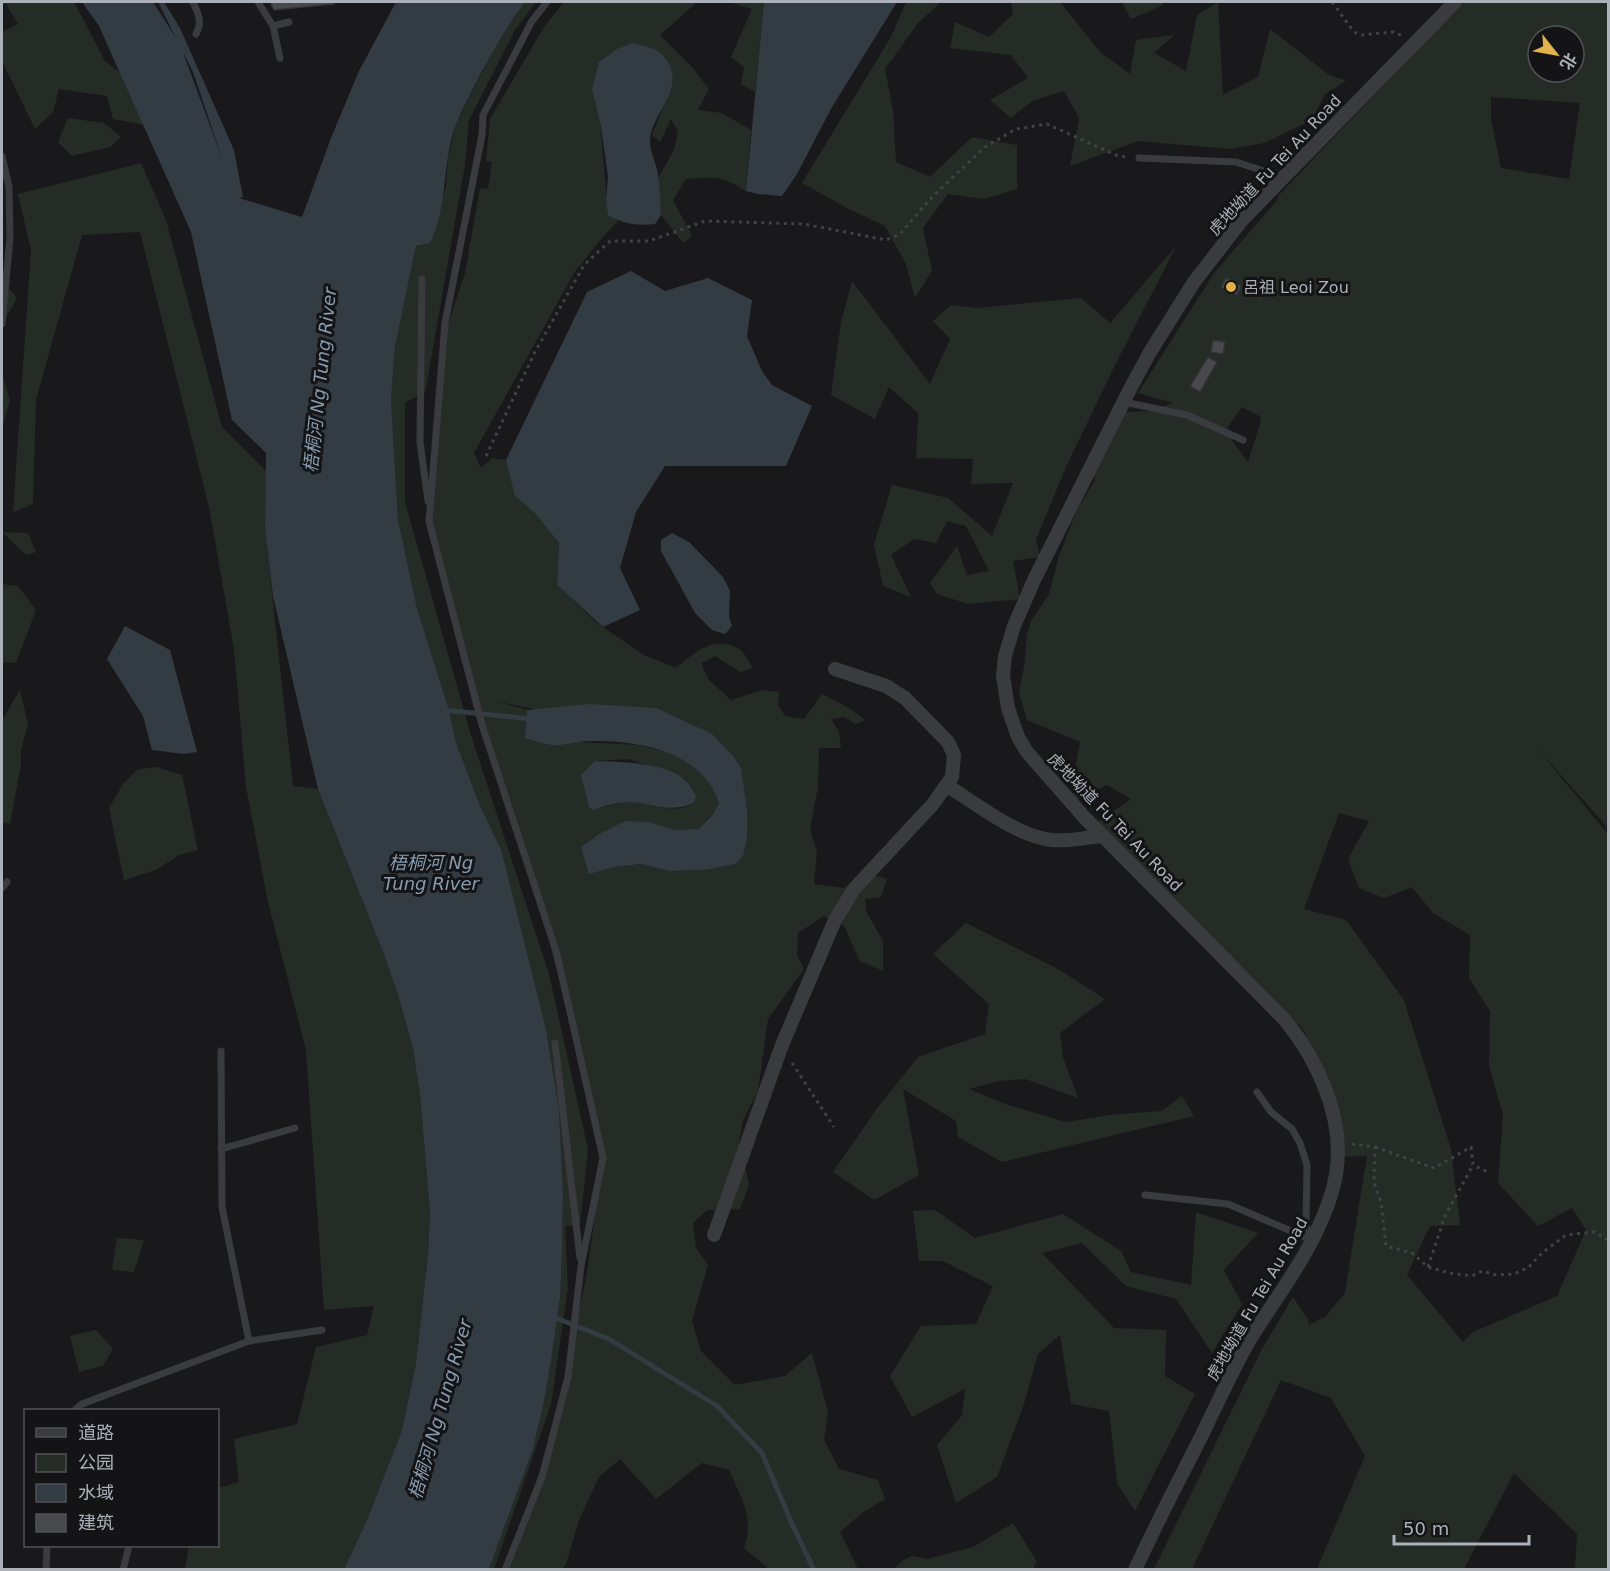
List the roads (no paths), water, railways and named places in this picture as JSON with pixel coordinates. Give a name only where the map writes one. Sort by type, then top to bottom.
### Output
[{"type":"street","name":"虎地坳道 Fu Tei Au Road","points":[[1135,1569],[1249,1342],[1312,1240],[1334,1183],[1337,1142],[1332,1111],[1323,1083],[1296,1034],[1285,1020],[1103,836],[1027,752],[1018,737],[1008,708],[1003,676],[1009,639],[1026,598],[1124,402],[1150,352],[1194,282],[1242,220],[1455,2]]},
{"type":"street","points":[[714,1235],[782,1045],[835,920],[854,889],[912,827],[952,777],[954,755],[948,742],[904,698],[886,686],[835,669]]},
{"type":"street","points":[[946,786],[1014,827],[1036,837],[1055,841],[1103,836]]},
{"type":"lane","points":[[193,2],[200,18],[196,34]]},
{"type":"lane","points":[[258,2],[273,26],[280,58]]},
{"type":"lane","points":[[430,517],[445,323],[482,135],[483,115],[532,21],[547,2]]},
{"type":"lane","points":[[273,26],[289,22]]},
{"type":"lane","points":[[2,156],[9,188],[10,238],[2,324]]},
{"type":"lane","points":[[1139,158],[1236,162],[1261,170],[1279,181]]},
{"type":"lane","points":[[422,279],[420,442],[430,517],[482,725],[557,954],[603,1158],[581,1266],[578,1310],[568,1377],[542,1477],[506,1569]]},
{"type":"lane","points":[[1124,402],[1187,415],[1244,440]]},
{"type":"lane","points":[[555,1043],[581,1266]]},
{"type":"lane","points":[[221,1051],[222,1207],[249,1341]]},
{"type":"lane","points":[[1257,1092],[1271,1112],[1292,1129],[1300,1143],[1308,1165],[1306,1225],[1312,1240]]},
{"type":"lane","points":[[221,1149],[296,1128]]},
{"type":"lane","points":[[1145,1195],[1228,1204],[1312,1240]]},
{"type":"lane","points":[[76,1409],[82,1404],[249,1341],[322,1330]]},
{"type":"lane","points":[[46,1569],[47,1547]]},
{"type":"lane","points":[[123,1569],[128,1547]]},
{"type":"water","name":"梧桐河 Ng Tung River","points":[[82,2],[153,2],[176,38],[158,2],[164,2],[180,28],[234,150],[243,197],[239,198],[302,217],[359,71],[396,2],[525,2],[491,55],[455,127],[436,229],[430,243],[416,246],[395,347],[391,400],[398,519],[417,608],[449,710],[456,743],[480,805],[502,852],[546,1029],[559,1110],[563,1193],[562,1256],[560,1298],[552,1353],[533,1449],[489,1569],[344,1569],[367,1520],[402,1430],[416,1363],[428,1255],[430,1212],[420,1095],[413,1049],[385,957],[318,789],[273,596],[265,528],[266,453],[232,420],[191,232],[99,26]],"holes":[[[184,54],[193,72],[223,161]]]},
{"type":"water","points":[[764,2],[897,2],[832,107],[797,174],[782,196],[746,191]]},
{"type":"water","points":[[632,43],[661,53],[671,69],[673,79],[672,88],[651,132],[650,142],[657,169],[661,215],[655,224],[630,224],[613,218],[608,215],[606,201],[608,176],[601,127],[592,89],[599,62],[617,49]]},
{"type":"water","points":[[631,271],[665,291],[708,278],[752,300],[747,336],[762,371],[772,385],[812,406],[786,466],[665,466],[636,512],[620,568],[640,610],[603,627],[557,585],[559,543],[536,514],[515,496],[506,460],[587,292]]},
{"type":"water","points":[[672,533],[689,542],[723,577],[730,591],[729,616],[732,626],[725,634],[712,630],[695,613],[661,551],[661,540]]},
{"type":"water","points":[[125,626],[170,650],[197,752],[184,754],[152,750],[143,716],[107,659]]},
{"type":"water","points":[[589,704],[656,708],[712,734],[734,757],[741,768],[747,809],[747,838],[743,856],[735,864],[704,870],[669,871],[641,864],[614,867],[589,874],[581,847],[601,833],[625,821],[648,822],[676,830],[699,829],[713,814],[719,803],[711,785],[699,771],[666,752],[647,746],[608,741],[552,745],[525,738],[527,710]]},
{"type":"water","points":[[595,761],[643,764],[668,770],[687,783],[696,796],[694,803],[669,808],[625,802],[593,810],[589,807],[581,775]]},
{"type":"waterway","points":[[443,710],[532,719]]},
{"type":"waterway","points":[[551,1316],[609,1339],[717,1406],[762,1453],[814,1570]]},
{"type":"place","name":"呂祖 Leoi Zou","points":[[1231,287]]}]
